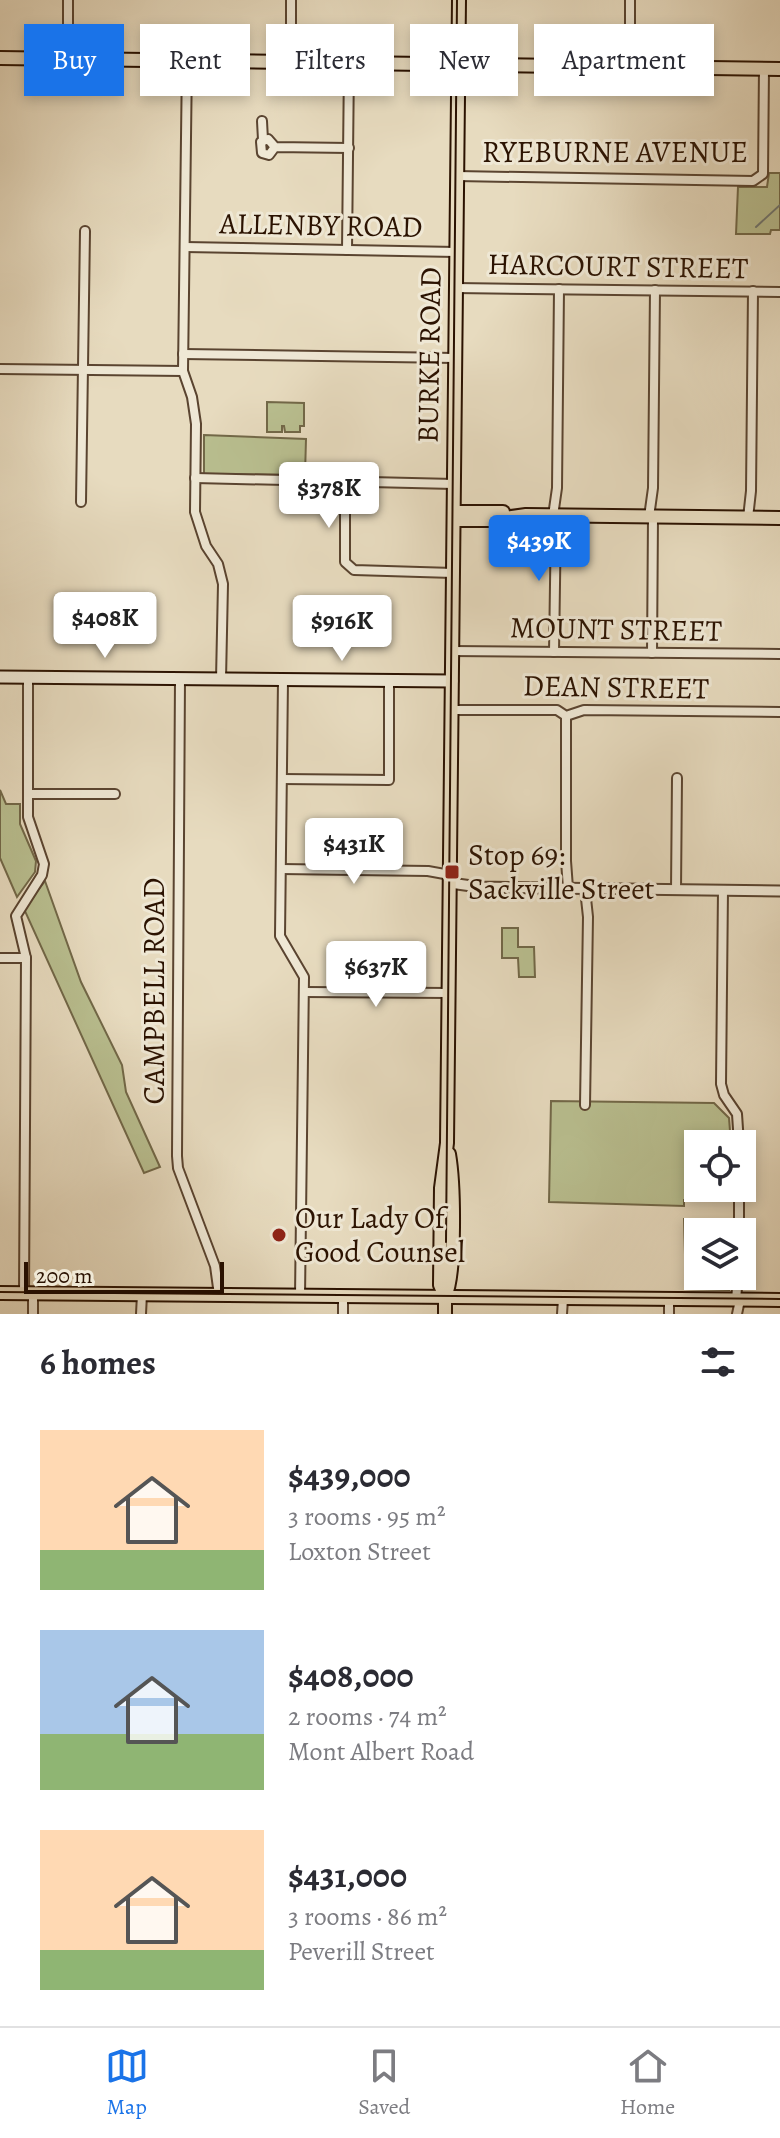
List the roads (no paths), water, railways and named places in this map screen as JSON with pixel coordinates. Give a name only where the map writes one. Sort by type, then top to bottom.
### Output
[{"type":"main road","name":"BURKE ROAD","points":[[459,0],[459,24]]},
{"type":"main road","points":[[0,58],[24,58]]},
{"type":"main road","points":[[714,67],[780,69]]},
{"type":"main road","name":"BURKE ROAD","points":[[445,1314],[445,1297],[440,1285],[441,1188],[447,1143],[458,96]]},
{"type":"main road","points":[[454,485],[464,505],[474,511]]},
{"type":"main road","points":[[454,516],[474,511],[526,515]]},
{"type":"main road","points":[[454,516],[489,520],[526,515],[780,518]]},
{"type":"main road","points":[[0,677],[452,681]]},
{"type":"main road","points":[[0,1293],[780,1300]]},
{"type":"street","points":[[68,0],[68,24]]},
{"type":"street","points":[[291,0],[291,24]]},
{"type":"street","points":[[630,0],[630,24]]},
{"type":"street","name":"RYEBURNE AVENUE","points":[[457,176],[759,179],[763,174],[764,68]]},
{"type":"street","points":[[187,96],[183,371],[192,397],[196,424],[195,512],[206,546],[218,564],[223,584],[221,679]]},
{"type":"street","points":[[347,250],[349,96]]},
{"type":"street","points":[[262,121],[263,140],[259,148],[264,155],[271,154],[275,147]]},
{"type":"street","points":[[263,140],[272,141],[275,147]]},
{"type":"street","points":[[275,147],[349,148]]},
{"type":"street","points":[[81,502],[85,231]]},
{"type":"street","name":"ALLENBY ROAD","points":[[185,247],[456,252]]},
{"type":"street","name":"HARCOURT STREET","points":[[456,288],[780,292]]},
{"type":"street","points":[[554,652],[559,289]]},
{"type":"street","points":[[652,653],[655,290]]},
{"type":"street","points":[[752,518],[753,291]]},
{"type":"street","points":[[183,354],[455,358]]},
{"type":"street","points":[[0,369],[183,371]]},
{"type":"street","points":[[195,478],[454,485]]},
{"type":"street","points":[[345,481],[345,562],[349,567],[354,570],[453,573]]},
{"type":"street","name":"MOUNT STREET","points":[[452,651],[780,654]]},
{"type":"street","points":[[28,677],[28,820],[43,858],[42,875],[20,907],[16,922],[26,958],[28,1294],[33,1314]]},
{"type":"street","name":"CAMPBELL ROAD","points":[[180,679],[177,1156],[178,1168],[215,1266],[219,1295]]},
{"type":"street","points":[[283,680],[280,936],[304,977],[300,1296]]},
{"type":"street","points":[[282,779],[389,780],[389,681]]},
{"type":"street","name":"DEAN STREET","points":[[452,710],[557,710],[566,716],[584,710],[780,712]]},
{"type":"street","points":[[565,888],[566,716]]},
{"type":"street","points":[[676,890],[677,778]]},
{"type":"street","points":[[28,794],[115,794]]},
{"type":"street","points":[[281,869],[428,871],[479,887],[780,891]]},
{"type":"street","points":[[585,1105],[588,889]]},
{"type":"street","points":[[723,890],[721,1084],[724,1095],[737,1114],[738,1130]]},
{"type":"street","points":[[0,958],[26,958]]},
{"type":"street","points":[[304,992],[449,993]]},
{"type":"street","points":[[736,1314],[737,1290]]},
{"type":"street","points":[[141,1314],[142,1294]]},
{"type":"street","points":[[343,1296],[343,1314]]},
{"type":"street","points":[[562,1314],[563,1299]]},
{"type":"street","points":[[669,1299],[669,1314]]},
{"type":"waterway","points":[[756,227],[780,205]]},
{"type":"tram line","points":[[446,1242],[457,0]]},
{"type":"tram line","points":[[0,1292],[780,1299]]},
{"type":"place","name":"Stop 69: Sackville Street","points":[[452,872]]},
{"type":"place","name":"Our Lady Of Good Counsel","points":[[279,1235]]}]
